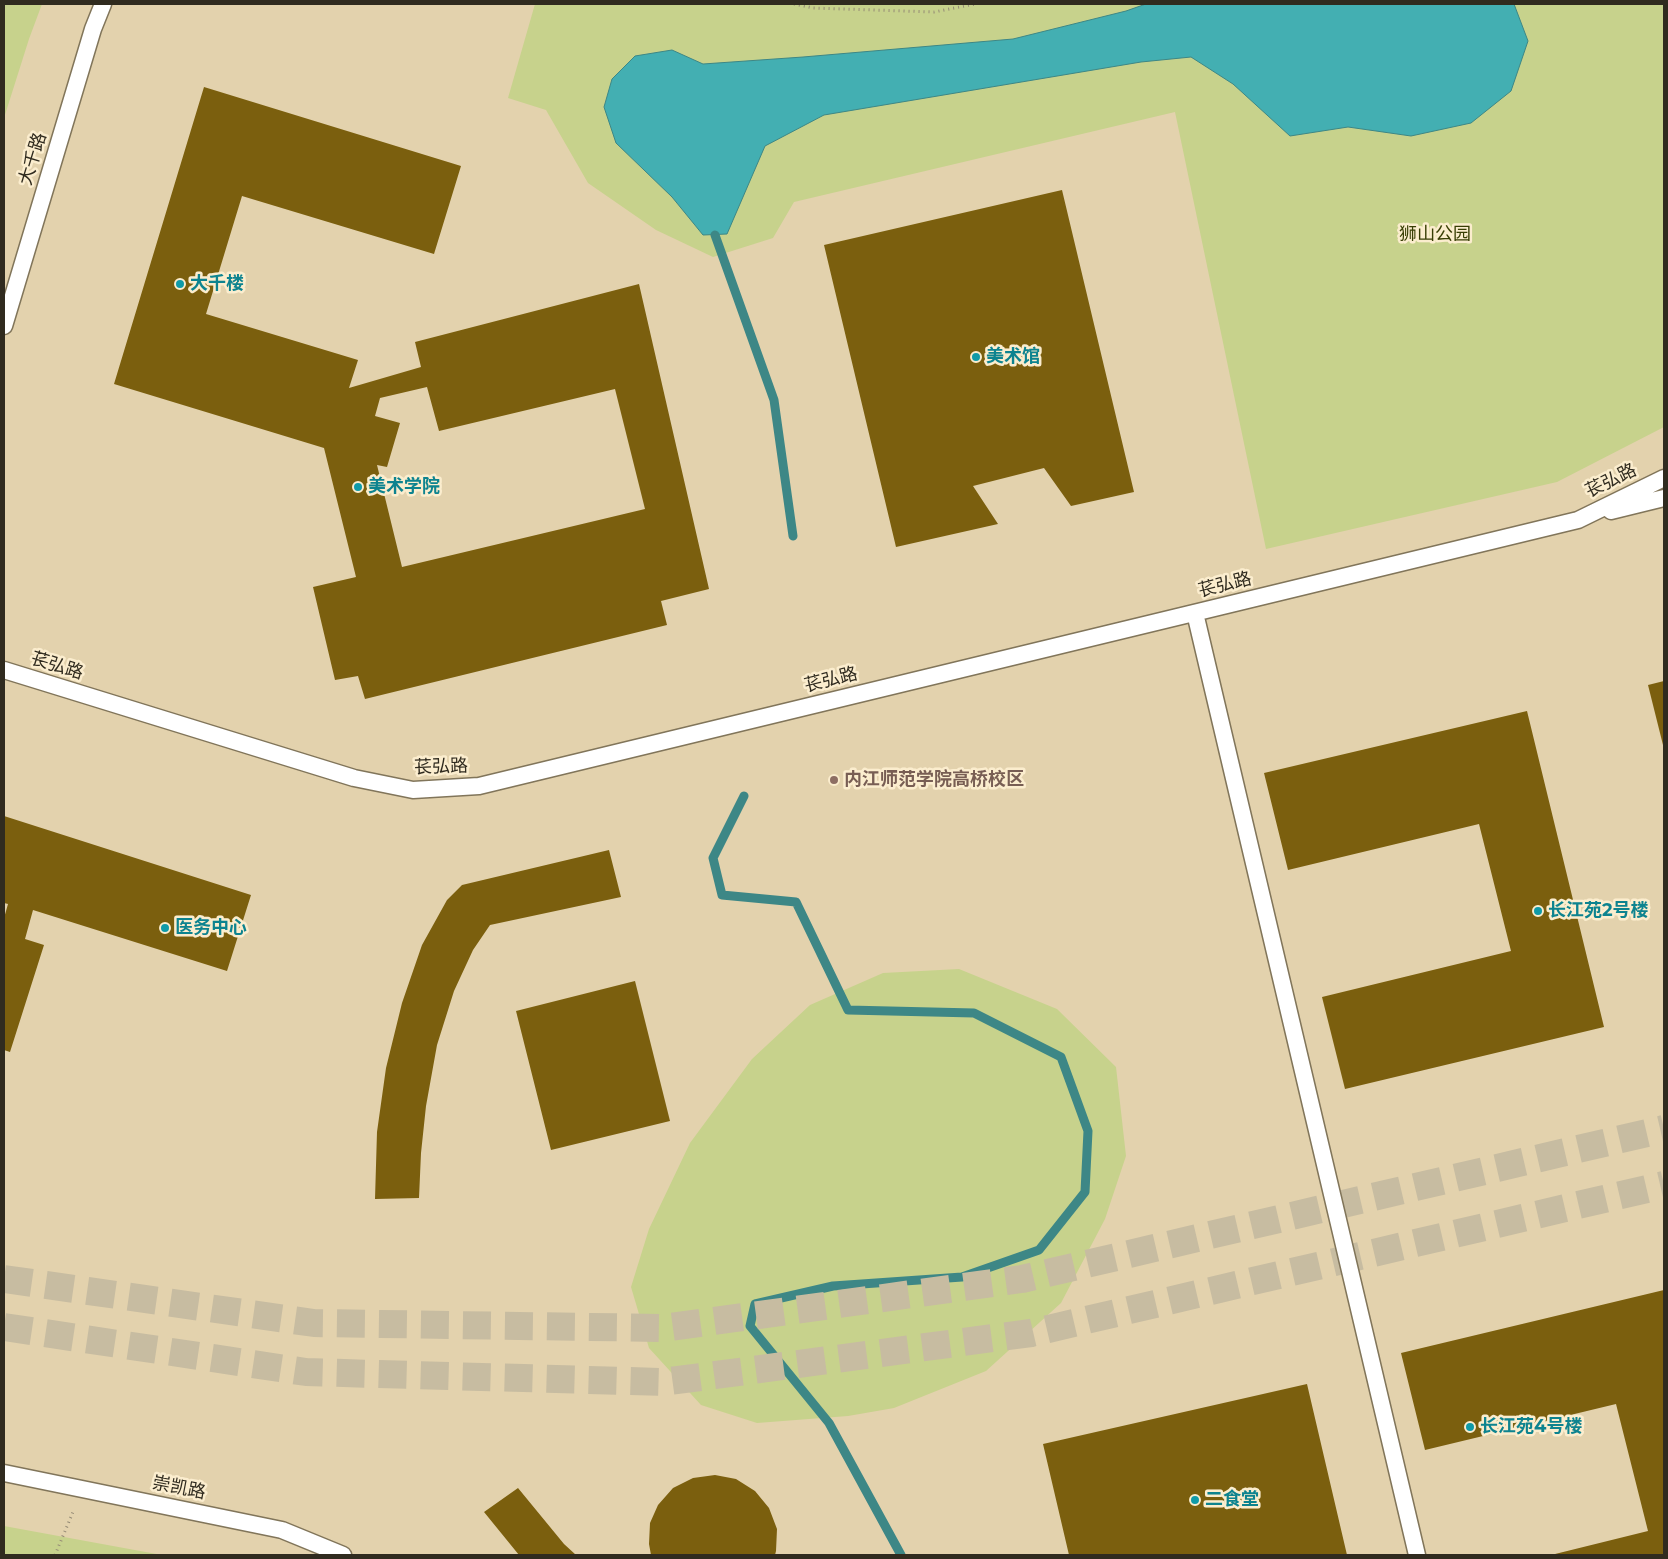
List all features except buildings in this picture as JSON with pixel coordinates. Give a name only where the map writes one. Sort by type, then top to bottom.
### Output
[{"type":"lane","name":"大千路","points":[[4,326],[93,29],[103,4]]},
{"type":"lane","name":"苌弘路","points":[[4,670],[354,778],[413,790],[479,786],[1578,520],[1664,478]]},
{"type":"lane","points":[[1578,520],[1664,498]]},
{"type":"lane","points":[[1194,612],[1417,1555]]},
{"type":"lane","name":"崇凯路","points":[[4,1473],[282,1530],[343,1555]]},
{"type":"path","points":[[794,4],[813,8],[934,12],[975,4]]},
{"type":"path","points":[[55,1555],[82,1489]]},
{"type":"shaded area","name":"内江师范学院高桥校区","points":[[4,4],[1664,4],[1664,1555],[4,1555]]},
{"type":"green space","points":[[4,4],[42,4],[4,118]]},
{"type":"green space","name":"狮山公园","points":[[535,4],[1664,4],[1664,427],[1557,482],[1266,549],[1175,112],[794,202],[773,238],[713,257],[656,230],[588,183],[546,110],[508,98]]},
{"type":"green space","points":[[959,969],[1057,1009],[1116,1067],[1126,1156],[1105,1219],[1061,1303],[986,1371],[894,1408],[848,1416],[757,1423],[701,1405],[649,1348],[631,1287],[649,1229],[690,1143],[752,1059],[810,1005],[883,973]]},
{"type":"green space","points":[[4,1526],[162,1555],[4,1555]]},
{"type":"water","points":[[1146,4],[1514,4],[1528,41],[1511,91],[1471,123],[1411,136],[1348,127],[1290,136],[1233,84],[1191,57],[1141,62],[824,115],[765,146],[727,234],[703,235],[672,197],[616,143],[604,107],[612,79],[635,56],[672,50],[703,64],[1013,39],[1126,11]]},
{"type":"waterway","points":[[715,235],[774,400],[793,536]]},
{"type":"waterway","points":[[744,796],[713,858],[722,895],[796,902],[848,1010],[974,1013],[1061,1057],[1088,1131],[1085,1192],[1039,1250],[962,1277],[833,1286],[755,1304],[750,1326],[829,1423],[901,1555]]},
{"type":"tunnel","points":[[4,1279],[314,1323],[663,1328],[1022,1279],[1664,1129]]},
{"type":"tunnel","points":[[4,1327],[306,1372],[663,1382],[1031,1333],[1664,1185]]},
{"type":"place","name":"大千楼","points":[[180,284]]},
{"type":"place","name":"美术馆","points":[[976,357]]},
{"type":"place","name":"美术学院","points":[[358,487]]},
{"type":"place","name":"内江师范学院高桥校区","points":[[834,780]]},
{"type":"place","name":"长江苑2号楼","points":[[1538,911]]},
{"type":"place","name":"医务中心","points":[[165,928]]},
{"type":"place","name":"长江苑4号楼","points":[[1470,1427]]},
{"type":"place","name":"二食堂","points":[[1195,1500]]}]
